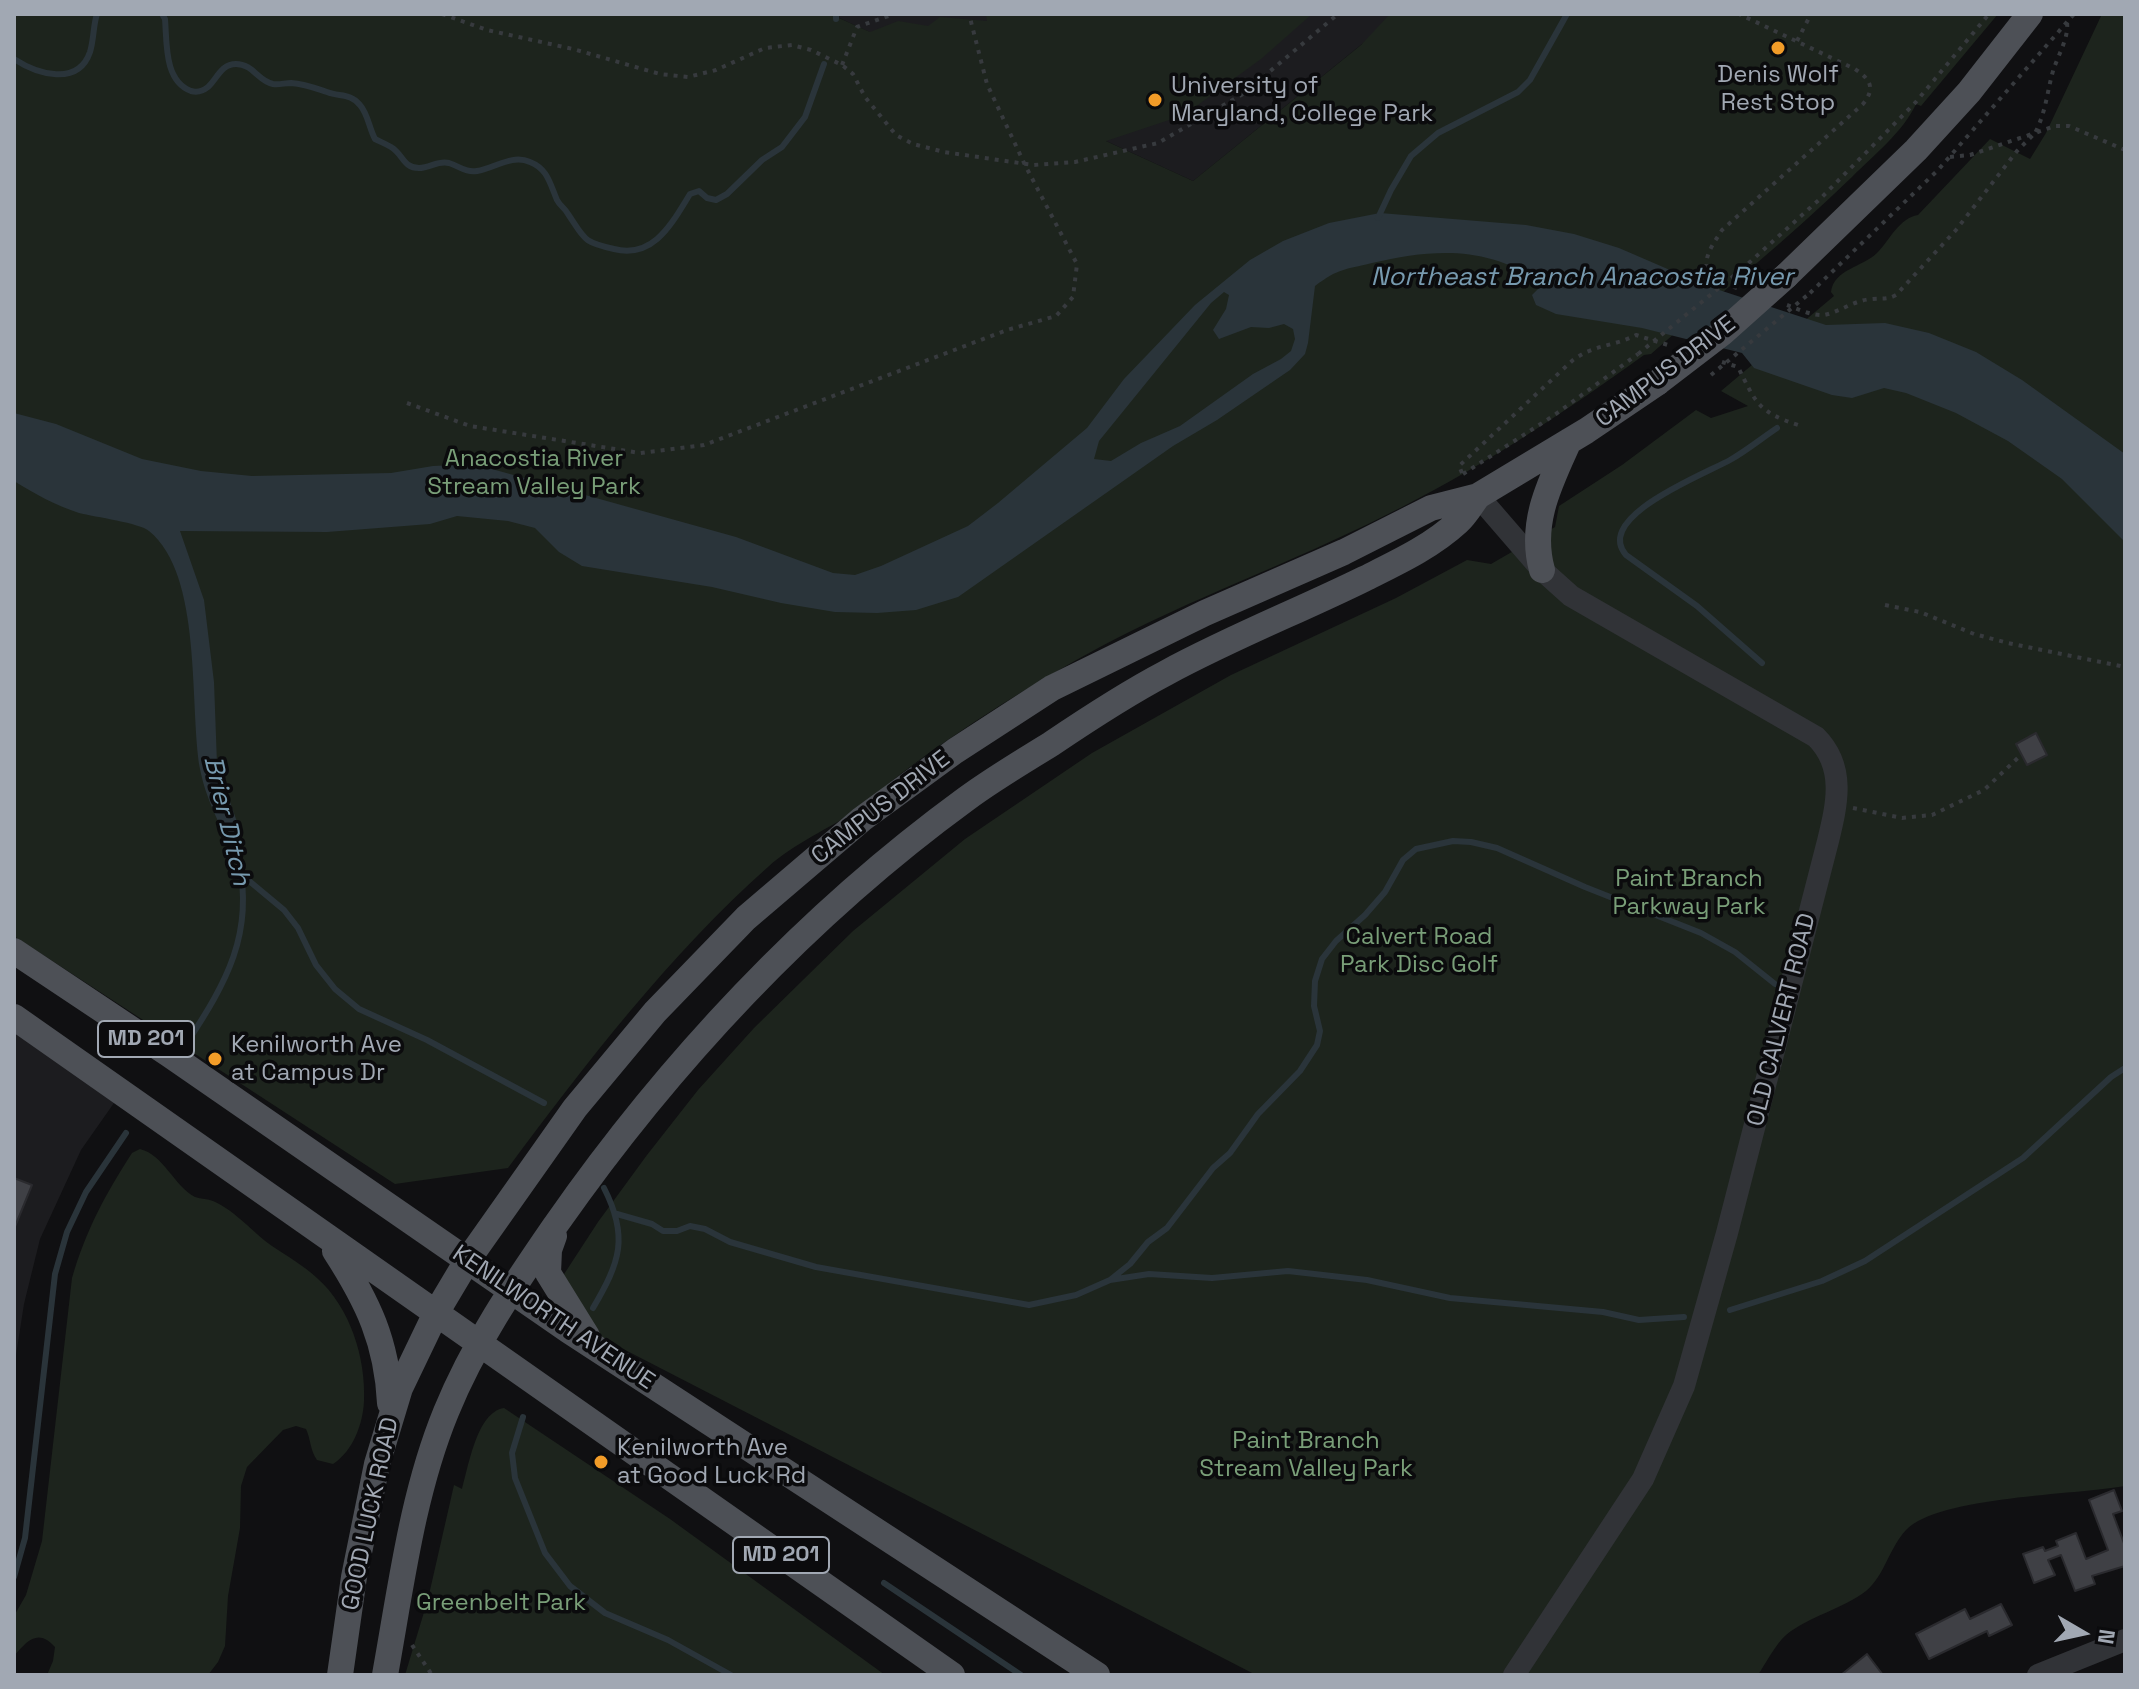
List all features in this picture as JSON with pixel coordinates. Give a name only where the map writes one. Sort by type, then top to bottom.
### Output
[{"type":"main road","name":"CAMPUS DRIVE","points":[[436,1313],[467,1261],[575,1108],[655,1012],[746,918],[862,819],[955,751],[1066,681],[1205,613],[1344,552],[1431,508],[1478,496],[1657,383],[1721,334],[1786,276],[1916,150],[1969,92],[2030,14]]},
{"type":"main road","points":[[1542,570],[1538,534],[1542,504],[1569,441]]},
{"type":"main road","name":"CAMPUS DRIVE","points":[[478,1343],[558,1222],[642,1109],[783,955],[910,843],[999,777],[1165,673],[1422,549],[1461,521],[1478,496]]},
{"type":"main road","name":"KENILWORTH AVENUE","points":[[14,951],[510,1291],[1097,1675]]},
{"type":"main road","name":"MD 201","points":[[14,1017],[952,1675]]},
{"type":"main road","points":[[558,1222],[549,1250],[548,1273],[593,1346]]},
{"type":"main road","points":[[328,1238],[359,1288],[378,1332],[389,1371],[391,1415]]},
{"type":"main road","name":"GOOD LUCK ROAD","points":[[340,1675],[357,1564],[377,1464],[412,1357],[436,1313]]},
{"type":"main road","name":"GOOD LUCK ROAD","points":[[385,1675],[407,1552],[429,1461],[444,1416],[478,1343]]},
{"type":"street","name":"OLD CALVERT ROAD","points":[[1478,496],[1542,570],[1591,609],[1816,737],[1827,748],[1837,782],[1836,805],[1828,841],[1727,1233],[1684,1386],[1643,1479],[1514,1675]]},
{"type":"street","points":[[2038,1675],[2125,1640]]},
{"type":"path","points":[[442,14],[487,30],[573,49],[660,74],[688,77],[716,70],[765,48],[792,45],[841,64],[853,74],[865,97],[896,135],[913,144],[1025,165],[1075,162],[1158,143],[1243,94],[1338,14]]},
{"type":"path","points":[[841,64],[857,27],[894,14]]},
{"type":"path","points":[[407,403],[470,426],[640,453],[704,445],[1007,330],[1056,316],[1073,297],[1077,264],[987,84],[969,14]]},
{"type":"path","points":[[1706,272],[1705,261],[1722,230],[1870,96],[1872,86],[1867,77],[1739,14]]},
{"type":"path","points":[[1797,41],[1811,14]]},
{"type":"path","points":[[1478,496],[1462,473],[1553,416],[1638,354],[1741,270],[1821,198],[1915,103],[1989,14]]},
{"type":"path","points":[[1711,375],[1810,293],[1950,157],[2074,14]]},
{"type":"path","points":[[1830,312],[1857,301],[1874,298],[1887,300],[1896,295],[1956,230],[2017,151],[2035,133],[2067,33],[2067,22]]},
{"type":"path","points":[[1950,157],[1970,155],[2055,126],[2069,126],[2125,150]]},
{"type":"path","points":[[1885,605],[1920,612],[1974,634],[2008,643],[2125,667]]},
{"type":"path","points":[[1850,808],[1902,818],[1932,815],[1984,790],[2021,755]]},
{"type":"shaded area","name":"University of Maryland, College Park","points":[[840,14],[1399,14],[1193,181],[839,18]]},
{"type":"shaded area","points":[[14,1017],[121,1093],[81,1150],[40,1239],[24,1304],[14,1368]]},
{"type":"green space","name":"Anacostia River Stream Valley Park","points":[[14,14],[840,14],[839,18],[870,32],[898,21],[928,26],[940,17],[987,21],[986,14],[1312,14],[1261,59],[1184,115],[1106,141],[1193,181],[1361,45],[1390,14],[1998,14],[1921,106],[1916,104],[1904,124],[1878,152],[1803,223],[1651,354],[1644,355],[1517,441],[1418,499],[1135,629],[974,722],[858,809],[778,858],[732,901],[630,1011],[508,1168],[395,1184],[14,936]]},
{"type":"green space","points":[[2102,14],[2125,14],[2125,1486],[1977,1504],[1923,1519],[1900,1537],[1878,1577],[1866,1591],[1786,1635],[1758,1675],[1256,1675],[567,1320],[555,1288],[647,1155],[698,1090],[754,1028],[853,931],[965,839],[1092,753],[1231,675],[1396,598],[1467,560],[1491,564],[1555,527],[1559,506],[1622,465],[1696,410],[1711,418],[1748,406],[1721,391],[1834,296],[1831,292],[1837,278],[1877,253],[1900,225],[1918,215],[1990,139],[2030,159],[2046,133]]},
{"type":"green space","points":[[140,1149],[156,1157],[188,1192],[229,1210],[329,1290],[347,1318],[359,1351],[364,1385],[363,1410],[351,1444],[333,1464],[317,1460],[306,1429],[296,1426],[283,1430],[247,1467],[241,1486],[240,1528],[228,1596],[225,1646],[208,1675],[47,1675],[55,1647],[43,1638],[33,1639],[14,1656],[14,1616],[26,1595],[42,1541],[72,1278],[83,1244],[105,1198],[132,1153]]},
{"type":"green space","name":"Greenbelt Park","points":[[504,1408],[670,1519],[885,1675],[405,1675],[428,1599],[454,1485],[462,1489],[481,1429],[487,1419]]},
{"type":"water","name":"Northeast Branch Anacostia River","points":[[1380,213],[1526,225],[1574,234],[1619,248],[1707,286],[1826,325],[1885,323],[1929,333],[1976,352],[2022,380],[2125,454],[2125,542],[2062,479],[2008,441],[1956,413],[1906,393],[1884,388],[1852,398],[1832,395],[1754,368],[1742,353],[1642,328],[1556,314],[1536,305],[1532,295],[1540,282],[1499,261],[1458,253],[1394,258],[1342,270],[1315,286],[1305,354],[1290,370],[1173,446],[958,597],[916,610],[835,612],[712,587],[582,566],[559,552],[535,528],[508,521],[457,516],[430,524],[327,532],[180,531],[204,600],[214,682],[217,764],[237,822],[241,870],[203,783],[186,609],[178,578],[166,551],[144,528],[79,513],[45,499],[14,481],[14,413],[56,424],[142,459],[201,471],[252,476],[391,473],[433,466],[474,464],[736,537],[833,573],[855,575],[968,526],[1087,428],[1124,379],[1195,305],[1250,260],[1283,241],[1329,223]],"holes":[[[1224,292],[1229,295],[1226,309],[1213,330],[1219,339],[1251,327],[1269,328],[1284,324],[1293,329],[1295,339],[1291,351],[1180,426],[1141,443],[1111,461],[1094,459],[1099,441],[1211,303]]]},
{"type":"building","points":[[2036,733],[2047,755],[2027,765],[2016,744]]},
{"type":"building","points":[[14,1178],[32,1185],[14,1229]]},
{"type":"building","points":[[2114,1490],[2122,1511],[2113,1514],[2125,1546],[2125,1566],[2092,1576],[2095,1584],[2075,1591],[2061,1555],[2048,1560],[2055,1575],[2034,1583],[2023,1554],[2058,1546],[2056,1541],[2076,1533],[2086,1559],[2108,1550],[2089,1500]]},
{"type":"building","points":[[2001,1604],[2012,1625],[1989,1636],[1987,1631],[1929,1659],[1916,1634],[1965,1609],[1970,1619]]},
{"type":"building","points":[[1867,1654],[1883,1675],[1841,1675]]},
{"type":"waterway","points":[[14,59],[45,73],[67,74],[76,70],[90,52],[97,14]]},
{"type":"waterway","points":[[162,14],[171,70],[182,86],[191,91],[206,88],[227,66],[242,65],[273,84],[301,84],[356,101],[363,109],[375,139],[395,150],[414,167],[423,168],[445,162],[473,171],[510,161],[530,162],[545,173],[558,202],[585,238],[604,247],[628,251],[651,244],[660,236],[690,194],[699,191],[707,198],[716,200],[782,147],[805,117],[824,64]]},
{"type":"waterway","points":[[836,14],[836,19]]},
{"type":"waterway","points":[[1378,218],[1411,156],[1438,133],[1518,92],[1530,80],[1567,14]]},
{"type":"waterway","points":[[1762,663],[1697,606],[1626,555],[1620,541],[1625,526],[1656,498],[1730,460],[1777,428]]},
{"type":"waterway","points":[[1110,1280],[1130,1264],[1148,1242],[1167,1228],[1213,1168],[1230,1153],[1258,1114],[1300,1071],[1317,1045],[1320,1031],[1314,1006],[1315,981],[1322,959],[1385,892],[1403,860],[1416,849],[1453,841],[1497,848],[1701,933],[1735,952],[1775,984]]},
{"type":"waterway","name":"Brier Ditch","points":[[188,1041],[214,999],[233,957],[243,912],[239,862]]},
{"type":"waterway","points":[[242,875],[284,910],[298,928],[316,965],[335,989],[359,1009],[427,1040],[544,1103]]},
{"type":"waterway","points":[[1730,1310],[1822,1281],[1865,1261],[2023,1158],[2111,1077],[2125,1068]]},
{"type":"waterway","name":"Brier Ditch","points":[[14,1577],[25,1538],[55,1274],[67,1232],[86,1192],[126,1133]]},
{"type":"waterway","points":[[593,1308],[610,1277],[618,1249],[617,1221],[604,1188]]},
{"type":"waterway","points":[[617,1214],[652,1224],[663,1231],[677,1231],[690,1226],[705,1229],[730,1242],[816,1267],[1029,1305],[1076,1295],[1110,1280],[1149,1274],[1212,1278],[1288,1271],[1367,1280],[1450,1298],[1603,1312],[1639,1320],[1684,1317]]},
{"type":"waterway","points":[[523,1417],[512,1453],[515,1478],[545,1553],[570,1586],[605,1613],[668,1640],[731,1675]]},
{"type":"waterway","points":[[884,1583],[1021,1675]]},
{"type":"place","name":"Denis Wolf Rest Stop","points":[[1778,48]]},
{"type":"place","name":"University of Maryland, College Park","points":[[1155,100]]},
{"type":"place","name":"Kenilworth Ave at Campus Dr","points":[[215,1059]]},
{"type":"place","name":"Kenilworth Ave at Good Luck Rd","points":[[601,1462]]},
{"type":"park label","name":"Paint Branch Parkway Park","points":[[1689,893]]},
{"type":"park label","name":"Calvert Road Park Disc Golf","points":[[1419,951]]},
{"type":"park label","name":"Paint Branch Stream Valley Park","points":[[1306,1455]]}]
